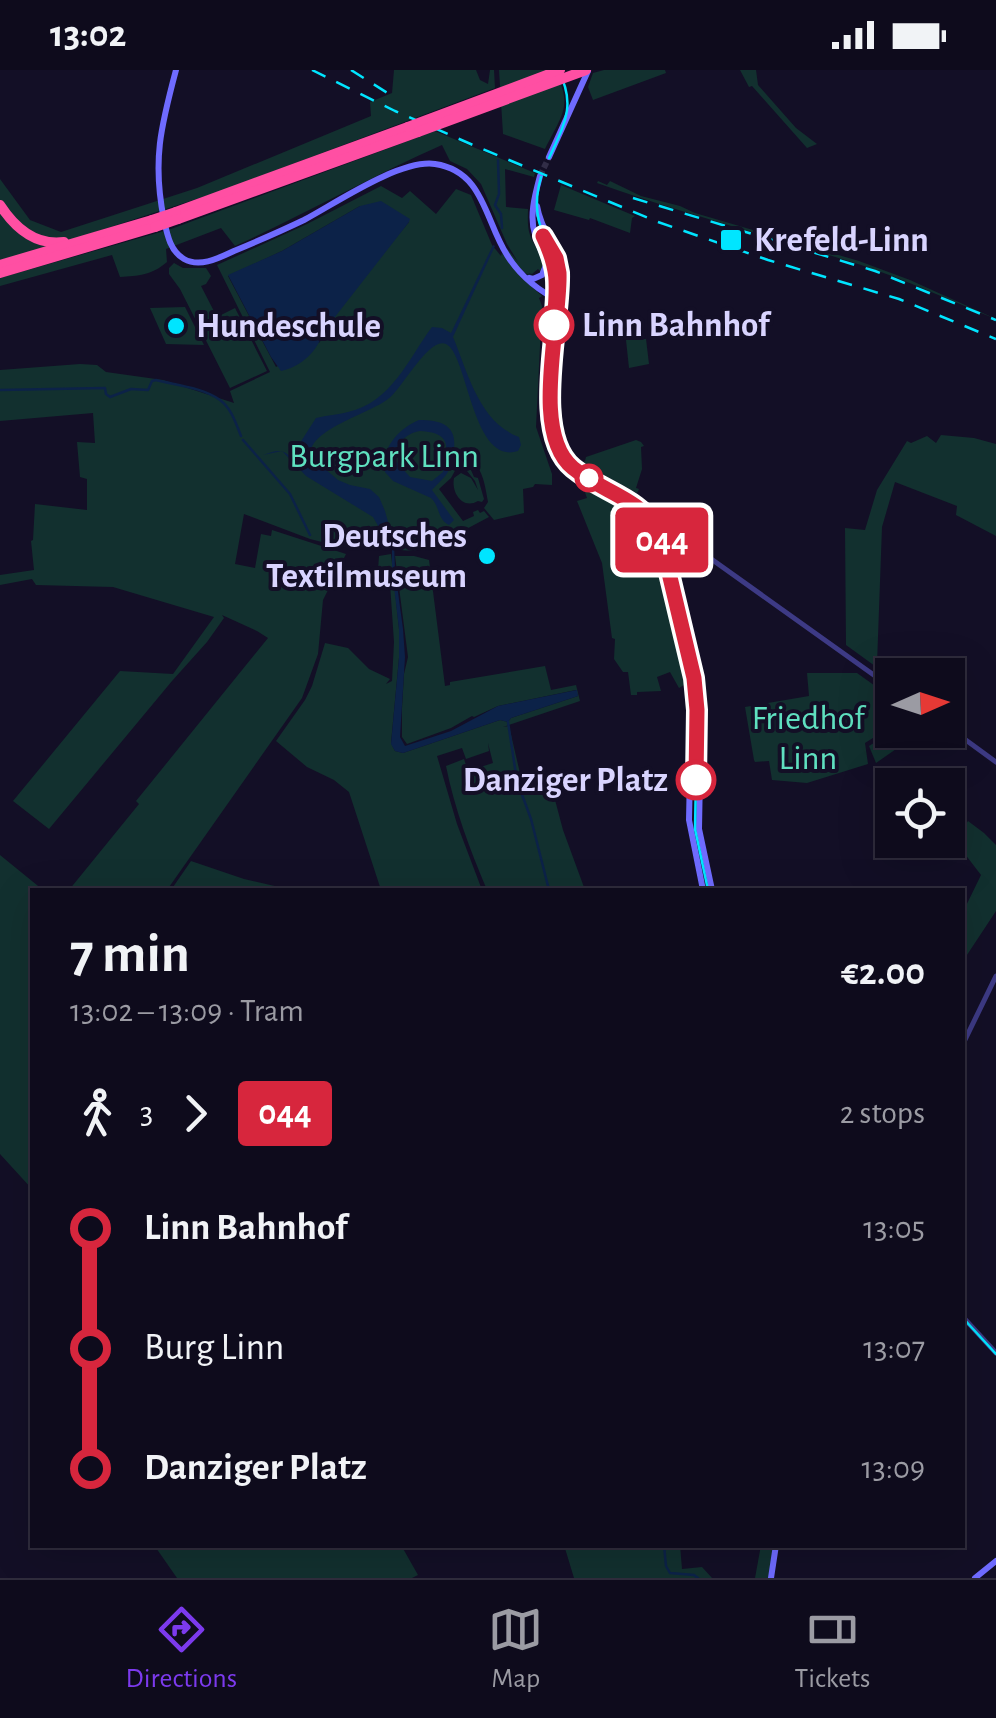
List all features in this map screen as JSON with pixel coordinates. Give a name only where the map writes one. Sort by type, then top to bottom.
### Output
[{"type":"highway","points":[[413,129],[560,70]]},
{"type":"highway","points":[[0,273],[154,224],[588,70]]},
{"type":"highway","points":[[0,205],[11,222],[32,238],[56,243],[90,240]]},
{"type":"highway","points":[[0,265],[154,224]]},
{"type":"main road","points":[[176,70],[159,140],[157,170],[166,232],[174,250],[184,259],[202,263],[283,230],[400,169],[438,164],[456,170],[475,187],[505,252],[524,276],[564,304]]},
{"type":"main road","points":[[548,158],[588,70]]},
{"type":"main road","points":[[540,176],[532,223],[551,282],[545,422],[548,440],[566,469],[632,510],[656,542],[686,662],[691,726],[688,820],[702,888]]},
{"type":"main road","points":[[536,190],[539,217],[564,275],[555,420],[560,445],[568,460],[638,501],[654,517],[668,549],[698,678],[699,829],[712,888]]},
{"type":"main road","points":[[524,276],[538,278],[547,262]]},
{"type":"main road","points":[[771,1578],[776,1548]]},
{"type":"main road","points":[[974,1578],[996,1560]]},
{"type":"street","points":[[693,546],[668,549],[656,542],[664,535],[674,534],[693,546],[875,676]]},
{"type":"street","points":[[965,739],[996,762]]},
{"type":"street","points":[[965,1040],[996,976]]},
{"type":"street","points":[[965,1319],[996,1352]]},
{"type":"green space","points":[[394,70],[476,70],[480,80],[488,84],[490,70],[494,70],[495,88],[221,191],[0,260],[0,179],[30,220],[61,232],[197,188],[371,116],[370,102],[392,93]]},
{"type":"green space","points":[[499,70],[553,70],[560,82],[563,110],[545,149],[503,134]]},
{"type":"green space","points":[[740,70],[756,70],[758,85],[796,128],[817,144],[807,148],[749,87]]},
{"type":"green space","points":[[593,73],[666,73],[593,100],[588,87]]},
{"type":"green space","points":[[435,131],[535,173],[534,177],[505,169],[506,207],[528,209],[529,232],[541,257],[542,273],[538,269],[528,273],[535,277],[530,276],[517,265],[505,246],[518,262],[481,184],[467,169],[450,161],[442,145],[235,246],[221,228],[166,249],[167,262],[145,274],[120,277],[112,255],[0,286],[0,278],[171,229]]},
{"type":"green space","points":[[610,181],[641,196],[859,261],[996,319],[878,271],[663,205],[597,183],[607,185]]},
{"type":"green space","points":[[561,185],[635,216],[630,233],[554,210]]},
{"type":"green space","name":"Burgpark Linn","points":[[381,186],[402,198],[410,191],[436,214],[456,189],[471,195],[492,245],[542,296],[536,427],[552,485],[535,484],[523,489],[524,513],[494,520],[484,508],[488,502],[480,471],[471,459],[457,451],[457,467],[439,489],[463,521],[478,510],[489,517],[440,543],[423,542],[415,551],[338,546],[244,514],[235,564],[255,568],[261,534],[271,536],[272,530],[346,554],[323,600],[318,654],[302,698],[168,888],[71,888],[268,638],[222,615],[224,618],[207,642],[49,829],[13,801],[120,671],[173,674],[214,617],[113,587],[36,585],[32,579],[0,585],[0,575],[34,570],[31,541],[35,504],[87,510],[87,479],[80,477],[77,442],[95,443],[93,413],[0,421],[0,370],[97,365],[106,372],[163,380],[234,403],[230,391],[270,372],[217,265]],"holes":[[[360,206],[409,222],[360,281],[323,331],[320,342],[276,367],[228,276],[282,251]]]},
{"type":"green space","points":[[174,263],[183,268],[206,268],[211,276],[201,286],[217,317],[235,308],[267,371],[230,388],[169,274]]},
{"type":"green space","name":"Hundeschule","points":[[185,307],[204,345],[166,344],[150,308]]},
{"type":"green space","points":[[646,339],[649,364],[629,368],[626,340]]},
{"type":"green space","points":[[941,435],[996,444],[996,536],[956,515],[957,506],[895,482],[882,527],[875,666],[846,645],[845,528],[865,530],[877,490],[907,441],[927,436],[936,443]]},
{"type":"green space","points":[[636,440],[644,446],[637,493],[582,463],[586,457]]},
{"type":"green space","points":[[468,463],[478,478],[482,502],[463,502],[454,489],[454,478],[461,473],[471,478],[478,490],[467,471]]},
{"type":"green space","points":[[583,487],[634,520],[656,552],[680,655],[684,685],[679,688],[670,672],[657,677],[661,691],[631,695],[628,672],[623,672],[614,659],[615,639],[602,563],[577,501],[587,498]]},
{"type":"green space","points":[[391,554],[399,629],[391,743],[395,751],[403,753],[500,720],[508,722],[578,696],[576,690],[498,706],[407,744],[402,737],[402,708],[408,657],[395,556],[429,560],[445,686],[545,666],[551,690],[576,685],[580,701],[503,727],[509,726],[523,786],[550,781],[584,888],[486,888],[463,828],[446,766],[464,759],[468,771],[493,763],[488,743],[489,751],[466,759],[462,748],[437,756],[481,888],[380,888],[349,792],[307,767],[276,741],[312,686],[325,643],[348,648],[369,669],[390,679],[386,684],[392,681],[390,584],[377,584],[379,556]]},
{"type":"green space","name":"Friedhof Linn","points":[[807,673],[857,673],[875,686],[875,737],[865,743],[868,764],[807,783],[772,780],[769,761],[754,760],[745,707],[809,696]]},
{"type":"green space","points":[[875,742],[875,748],[898,748],[876,763],[869,746]]},
{"type":"green space","points":[[968,821],[996,845],[996,911],[965,958],[965,908],[981,875],[965,854]]},
{"type":"green space","points":[[0,855],[41,888],[30,888],[30,1187],[0,1154]]},
{"type":"green space","points":[[191,861],[283,888],[172,888]]},
{"type":"green space","points":[[156,1548],[403,1548],[418,1575],[412,1578],[177,1578]]},
{"type":"green space","points":[[565,1548],[680,1548],[682,1569],[702,1567],[712,1578],[574,1578]]},
{"type":"green space","points":[[760,1548],[774,1548],[769,1578],[755,1578]]},
{"type":"water","points":[[381,201],[409,222],[324,331],[313,351],[281,371],[228,275],[282,251],[360,206]]},
{"type":"water","points":[[495,246],[453,337],[484,408],[505,430],[519,437],[518,451],[503,451],[490,442],[454,352],[446,344],[439,344],[424,355],[388,399],[329,430],[312,446],[310,456],[338,480],[370,489],[385,511],[394,543],[403,629],[400,737],[405,746],[451,731],[498,706],[577,690],[578,696],[508,722],[500,720],[403,753],[395,751],[391,744],[399,629],[392,550],[373,517],[306,476],[283,452],[291,457],[316,418],[363,407],[388,389],[432,327],[451,333]]},
{"type":"water","points":[[419,420],[436,422],[448,427],[454,437],[450,468],[432,490],[454,520],[449,525],[431,498],[393,481],[385,472],[388,448]],"holes":[[[430,432],[445,442],[443,472],[432,481],[410,477],[393,458],[396,449],[410,434]]]},
{"type":"waterway","points":[[498,160],[499,194],[495,205],[501,214],[502,228]]},
{"type":"waterway","points":[[0,390],[105,388],[110,397],[131,389],[148,390],[156,380],[220,400],[231,412],[241,436]]},
{"type":"waterway","points":[[243,440],[290,494],[310,535]]},
{"type":"waterway","points":[[508,722],[517,781],[548,888]]},
{"type":"waterway","points":[[664,1548],[670,1573],[698,1578]]},
{"type":"tunnel","points":[[540,176],[549,157]]},
{"type":"tram line","points":[[549,158],[566,115],[567,94],[558,70]]},
{"type":"tram line","points":[[541,177],[538,213],[549,248]]},
{"type":"tram line","points":[[543,236],[556,258],[559,273],[550,408],[553,437],[562,456],[575,469],[642,511],[665,549],[694,678],[695,829],[708,888]]},
{"type":"tram line","name":"044","points":[[554,325],[557,273],[543,236],[556,258],[559,273],[550,411],[552,436],[570,466],[636,504],[659,531],[694,678],[696,780]]},
{"type":"tram line","points":[[965,1320],[996,1354]]},
{"type":"railway","points":[[312,70],[395,111],[658,222],[899,299],[996,339]]},
{"type":"railway","points":[[351,70],[389,94]]},
{"type":"railway","points":[[633,198],[875,271],[996,320]]},
{"type":"place","name":"Krefeld-Linn","points":[[731,240]]},
{"type":"place","name":"Linn Bahnhof","points":[[554,325]]},
{"type":"place","name":"Hundeschule","points":[[176,326]]},
{"type":"place","name":"Deutsches Textilmuseum","points":[[487,556]]},
{"type":"place","name":"Danziger Platz","points":[[696,780]]}]
